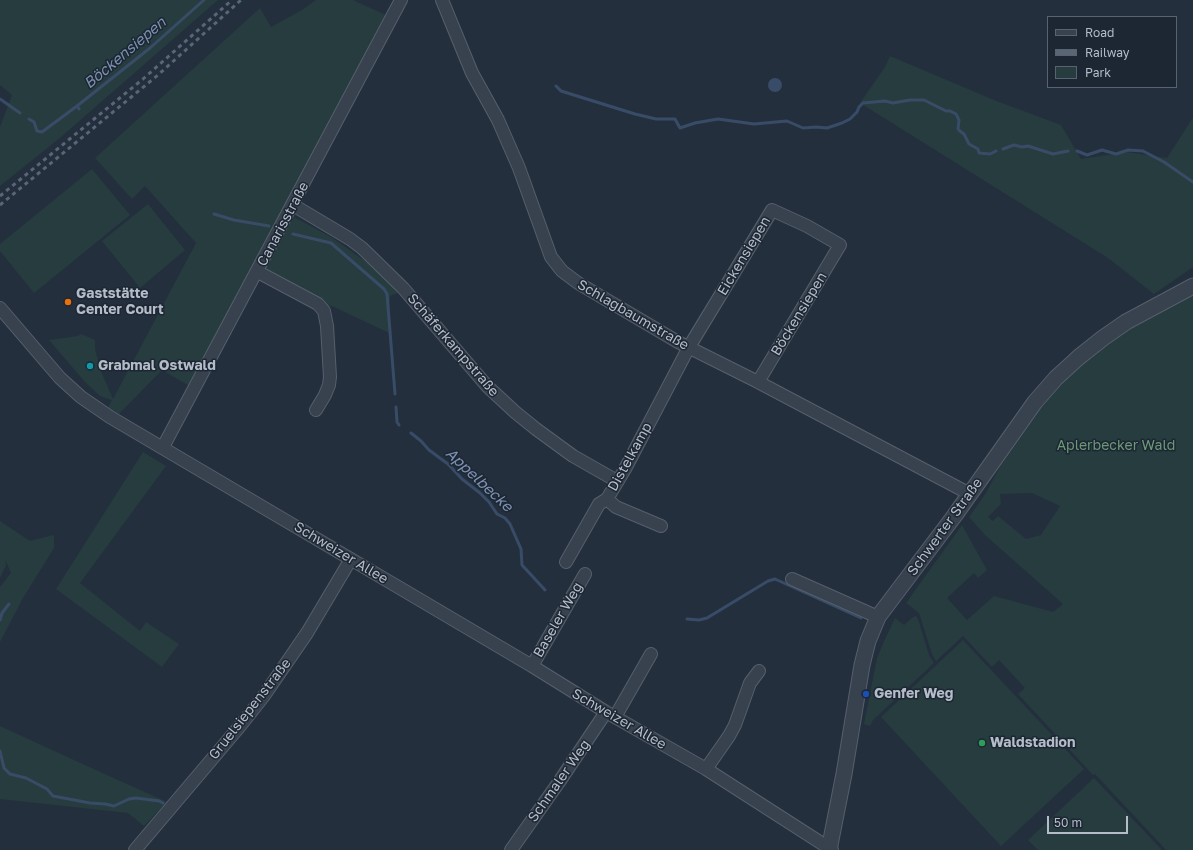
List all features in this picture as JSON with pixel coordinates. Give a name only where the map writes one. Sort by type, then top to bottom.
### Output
[{"type":"street","name":"Canarisstraße","points":[[163,447],[258,272],[401,0]]},
{"type":"street","name":"Schlagbaumstraße","points":[[442,0],[472,73],[498,120],[519,168],[551,257],[562,271],[578,283],[689,347],[970,494]]},
{"type":"street","name":"Schäferkampstraße","points":[[293,205],[350,239],[362,248],[403,288],[487,386],[514,412],[573,456],[617,481]]},
{"type":"street","name":"Eickensiepen","points":[[689,347],[772,210],[807,226],[840,245]]},
{"type":"street","name":"Böckensiepen","points":[[758,382],[840,245]]},
{"type":"street","points":[[258,272],[318,304],[324,311],[327,326],[330,377],[325,396],[316,410]]},
{"type":"street","name":"Schwerter Straße","points":[[830,849],[862,665],[868,641],[878,617],[956,515],[1035,402],[1056,378],[1103,338],[1126,322],[1193,286]]},
{"type":"street","name":"Schweizer Allee","points":[[0,308],[60,378],[81,397],[110,417],[706,769],[830,849]]},
{"type":"street","name":"Distelkamp","points":[[566,562],[599,504],[607,499],[625,469],[689,347]]},
{"type":"street","points":[[607,499],[616,507],[661,526]]},
{"type":"street","name":"Gruelsiepenstraße","points":[[135,850],[240,726],[263,696],[307,633],[351,559]]},
{"type":"street","name":"Baseler Weg","points":[[532,666],[585,574]]},
{"type":"street","points":[[792,579],[878,617]]},
{"type":"street","name":"Schmaler Weg","points":[[511,850],[611,714],[651,654]]},
{"type":"street","points":[[706,769],[729,736],[750,682],[759,671]]},
{"type":"green space","points":[[0,0],[218,0],[61,137],[0,186],[0,127],[12,95],[0,85]]},
{"type":"green space","points":[[316,0],[353,0],[388,16],[193,388],[162,370],[116,417],[106,411],[112,400],[100,396],[85,382],[49,340],[78,336],[81,334],[95,340],[95,349],[100,369],[113,399],[196,243],[145,186],[132,199],[95,158],[260,8],[271,27],[302,10]]},
{"type":"green space","points":[[890,56],[994,100],[1061,125],[1081,159],[1127,152],[1167,158],[1193,119],[1193,267],[1154,294],[1108,258],[860,103],[885,67]]},
{"type":"green space","points":[[92,169],[130,215],[34,293],[0,251],[0,244]]},
{"type":"green space","points":[[148,204],[185,250],[140,288],[102,241]]},
{"type":"green space","points":[[294,217],[331,237],[368,263],[388,274],[403,291],[390,296],[389,333],[334,307],[319,302],[261,272]]},
{"type":"green space","name":"Aplerbecker Wald","points":[[1193,294],[1193,850],[1166,850],[1095,774],[1093,775],[1018,694],[1025,688],[999,660],[992,667],[963,636],[936,661],[932,654],[919,613],[906,603],[962,525],[987,570],[978,578],[974,573],[947,598],[967,620],[994,596],[1053,612],[1063,604],[985,535],[969,517],[986,493],[1001,465],[1057,386],[1097,351],[1141,321]],"holes":[[[1032,493],[1060,506],[1041,535],[1026,539],[998,516],[993,521],[988,517],[1001,504],[1000,494]]]},
{"type":"green space","points":[[143,452],[166,466],[80,583],[140,631],[146,622],[179,644],[162,667],[56,589]]},
{"type":"green space","points":[[0,521],[30,541],[54,535],[54,548],[23,598],[0,642],[0,587],[11,573],[5,559],[6,565],[0,578]]},
{"type":"green space","points":[[916,616],[929,655],[934,663],[873,720],[870,726],[864,724],[877,658],[895,618],[904,625]]},
{"type":"green space","name":"Waldstadion","points":[[963,640],[1084,769],[1001,846],[881,717]]},
{"type":"green space","points":[[0,726],[167,802],[144,826],[128,813],[0,799]]},
{"type":"green space","points":[[1094,778],[1162,850],[1038,850],[1028,840]]},
{"type":"water","points":[[775,78],[780,80],[782,85],[780,90],[775,92],[770,90],[768,85],[770,80]]},
{"type":"waterway","name":"Böckensiepen","points":[[77,106],[150,48],[204,0]]},
{"type":"waterway","name":"Böckensiepen","points":[[556,86],[561,91],[635,114],[656,119],[675,119],[680,128],[695,123],[718,119],[754,124],[787,121],[803,128],[827,128],[850,119],[863,103],[885,101],[893,103],[910,100],[924,100],[946,111],[956,114],[959,120],[958,129],[964,134],[969,144],[978,149],[979,153],[990,154],[996,151]]},
{"type":"waterway","name":"Appelbecke","points":[[0,99],[20,113]]},
{"type":"waterway","name":"Appelbecke","points":[[29,119],[34,122],[37,131],[42,132],[77,106],[79,109]]},
{"type":"waterway","name":"Böckensiepen","points":[[1003,149],[1014,145],[1022,147],[1028,146],[1053,154],[1068,151]]},
{"type":"waterway","name":"Böckensiepen","points":[[1077,151],[1087,155],[1102,150],[1116,154],[1128,150],[1143,151],[1164,162],[1193,182]]},
{"type":"waterway","name":"Appelbecke","points":[[214,214],[234,220],[269,226]]},
{"type":"waterway","name":"Appelbecke","points":[[293,234],[331,243],[384,289],[387,294],[395,394]]},
{"type":"waterway","name":"Appelbecke","points":[[396,407],[397,422],[399,425]]},
{"type":"waterway","name":"Appelbecke","points":[[411,433],[429,450],[448,464],[462,479],[480,493],[489,502],[497,514],[505,518],[510,524],[521,549],[522,565],[545,590]]},
{"type":"waterway","name":"Appelbecke","points":[[687,619],[699,620],[707,618],[768,581],[775,579],[861,618]]},
{"type":"waterway","points":[[0,620],[2,613],[9,604]]},
{"type":"waterway","points":[[0,751],[4,768],[10,774],[26,778],[47,789],[53,796],[114,806],[129,799],[136,798],[159,801],[163,803]]},
{"type":"railway","points":[[0,196],[143,79],[232,0]]},
{"type":"railway","points":[[0,205],[158,75],[241,0]]},
{"type":"place","name":"Gaststätte Center Court","points":[[68,302]]},
{"type":"place","name":"Grabmal Ostwald","points":[[90,366]]},
{"type":"place","name":"Genfer Weg","points":[[866,694]]},
{"type":"place","name":"Waldstadion","points":[[982,743]]}]
